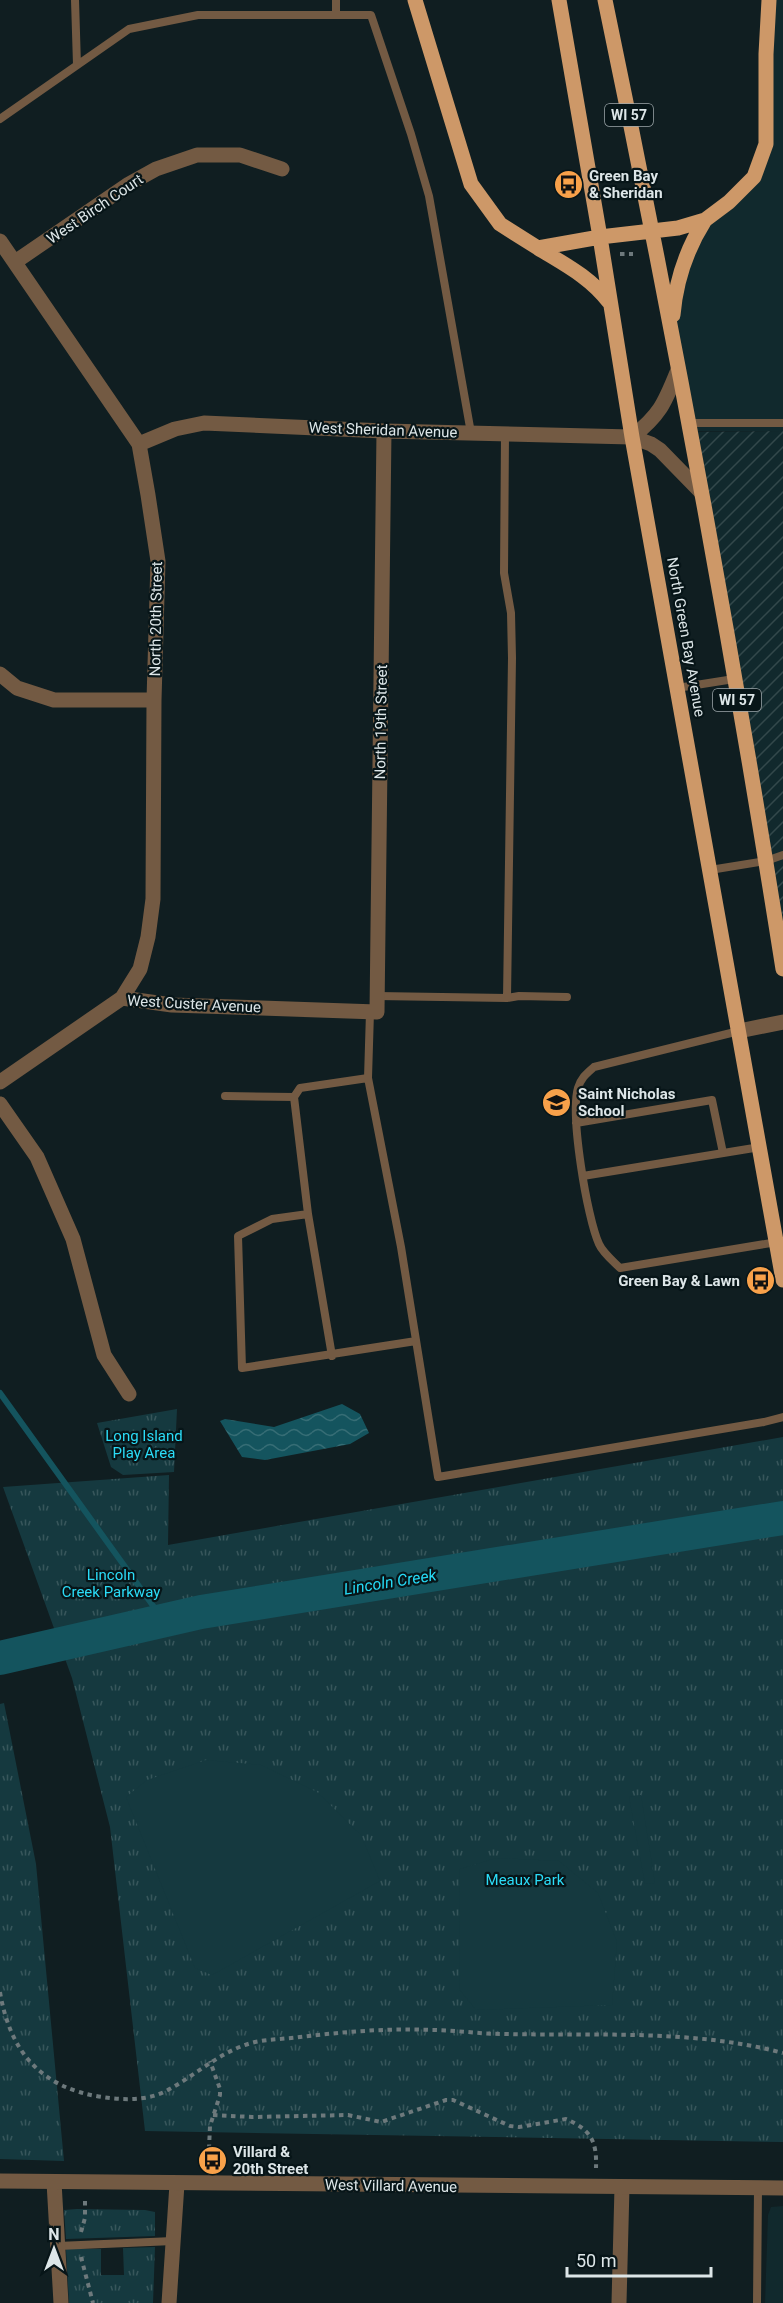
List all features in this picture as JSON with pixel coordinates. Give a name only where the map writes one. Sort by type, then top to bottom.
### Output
[{"type":"main road","points":[[415,0],[471,184],[500,224],[582,275],[597,286],[610,302]]},
{"type":"main road","name":"North Green Bay Avenue","points":[[559,0],[632,437],[783,1280]]},
{"type":"main road","name":"WI 57","points":[[605,0],[653,231],[734,679],[783,969]]},
{"type":"main road","points":[[537,248],[600,237],[678,228],[705,220],[729,202],[754,177],[766,144],[766,54],[769,0]]},
{"type":"main road","points":[[671,336],[675,292],[684,259],[705,220]]},
{"type":"street","name":"West Birch Court","points":[[15,262],[156,168],[197,155],[240,155],[282,170]]},
{"type":"street","name":"North 20th Street","points":[[0,242],[139,444],[158,561],[154,700],[153,899],[148,937],[140,969],[122,998]]},
{"type":"street","points":[[632,437],[662,408],[678,369]]},
{"type":"street","name":"West Sheridan Avenue","points":[[139,444],[175,429],[204,423],[384,431],[632,437],[660,450],[700,491]]},
{"type":"street","name":"North 19th Street","points":[[373,1012],[377,996],[384,431]]},
{"type":"street","points":[[0,674],[17,688],[54,700],[154,700]]},
{"type":"street","name":"West Custer Avenue","points":[[0,1082],[122,998],[172,1005],[373,1012]]},
{"type":"street","points":[[739,1031],[783,1022]]},
{"type":"street","points":[[0,1104],[38,1157],[73,1239],[104,1355],[129,1394]]},
{"type":"street","name":"West Villard Avenue","points":[[0,2181],[783,2188]]},
{"type":"street","points":[[54,2182],[61,2303]]},
{"type":"street","points":[[169,2303],[177,2184]]},
{"type":"street","points":[[619,2303],[622,2187]]},
{"type":"lane","points":[[75,0],[77,65]]},
{"type":"lane","points":[[336,0],[336,15]]},
{"type":"lane","points":[[0,118],[129,29],[198,15],[371,15],[387,57],[429,196],[471,433]]},
{"type":"lane","points":[[688,423],[783,423]]},
{"type":"lane","points":[[505,434],[504,573],[511,613],[512,658],[507,998]]},
{"type":"lane","points":[[677,688],[734,679]]},
{"type":"lane","points":[[710,870],[766,861],[783,855]]},
{"type":"lane","points":[[377,996],[567,997]]},
{"type":"lane","points":[[373,1012],[369,1078],[401,1247],[438,1477],[783,1417]]},
{"type":"lane","points":[[739,1031],[594,1067],[582,1077],[577,1091],[576,1123],[589,1210],[599,1246],[620,1268],[777,1242]]},
{"type":"lane","points":[[332,1356],[308,1214],[294,1097],[300,1088],[369,1078]]},
{"type":"lane","points":[[225,1096],[294,1097]]},
{"type":"lane","points":[[576,1123],[712,1100],[723,1153]]},
{"type":"lane","points":[[583,1176],[760,1147]]},
{"type":"lane","points":[[308,1214],[272,1220],[238,1236],[242,1368],[332,1356],[416,1341]]},
{"type":"lane","points":[[757,2303],[758,2188]]},
{"type":"lane","points":[[58,2246],[173,2241]]},
{"type":"path","points":[[620,254],[633,254]]},
{"type":"path","points":[[0,1992],[9,2030],[25,2056],[50,2080],[74,2091],[103,2097],[145,2098],[163,2092],[210,2061],[255,2042],[348,2032],[430,2030],[503,2034],[596,2033],[711,2040],[783,2053]]},
{"type":"path","points":[[209,2149],[213,2115],[219,2102],[220,2089],[210,2061]]},
{"type":"path","points":[[213,2115],[252,2117],[348,2115],[381,2122],[446,2100],[453,2100],[510,2126],[519,2127],[566,2119],[588,2132],[597,2152],[596,2168]]},
{"type":"shaded area","points":[[769,0],[783,0],[783,431],[690,431],[671,336],[695,236],[754,177],[766,144]]},
{"type":"shaded area","points":[[783,431],[783,973],[690,432]]},
{"type":"shaded area","points":[[783,2206],[783,2303],[765,2303],[768,2215],[771,2207]]},
{"type":"green space","name":"Long Island Play Area","points":[[177,1409],[174,1472],[123,1475],[111,1467],[97,1423]]},
{"type":"green space","name":"Meaux Park","points":[[783,1437],[783,2142],[145,2131],[110,1827],[72,1678],[3,1487],[169,1475],[168,1545]]},
{"type":"green space","points":[[4,1703],[36,1864],[64,2161],[0,2159],[0,1704]]},
{"type":"green space","points":[[206,1760],[261,1765],[317,1792],[361,1835],[380,1881],[212,1975],[195,1968],[126,1797],[147,1780]]},
{"type":"green space","points":[[641,1795],[655,1883],[645,1884],[629,1797]]},
{"type":"green space","points":[[496,1858],[559,1861],[598,1893],[617,1942],[612,2005],[476,2010],[459,1989],[460,1869]]},
{"type":"green space","points":[[64,2210],[155,2212],[155,2236],[66,2239]]},
{"type":"green space","points":[[155,2247],[153,2303],[69,2303],[66,2249],[101,2249],[101,2275],[124,2275],[123,2248]]},
{"type":"water","points":[[342,1404],[360,1414],[369,1433],[350,1444],[265,1460],[242,1457],[220,1421],[225,1419],[274,1427]]},
{"type":"waterway","points":[[0,1393],[164,1621]]},
{"type":"waterway","name":"Lincoln Creek","points":[[0,1658],[201,1612],[783,1518]]},
{"type":"place","name":"Green Bay & Sheridan","points":[[568,185]]},
{"type":"place","name":"Saint Nicholas School","points":[[557,1103]]},
{"type":"place","name":"Green Bay & Lawn","points":[[761,1281]]},
{"type":"place","name":"Villard & 20th Street","points":[[212,2161]]},
{"type":"park label","name":"Lincoln Creek Parkway","points":[[111,1584]]}]
